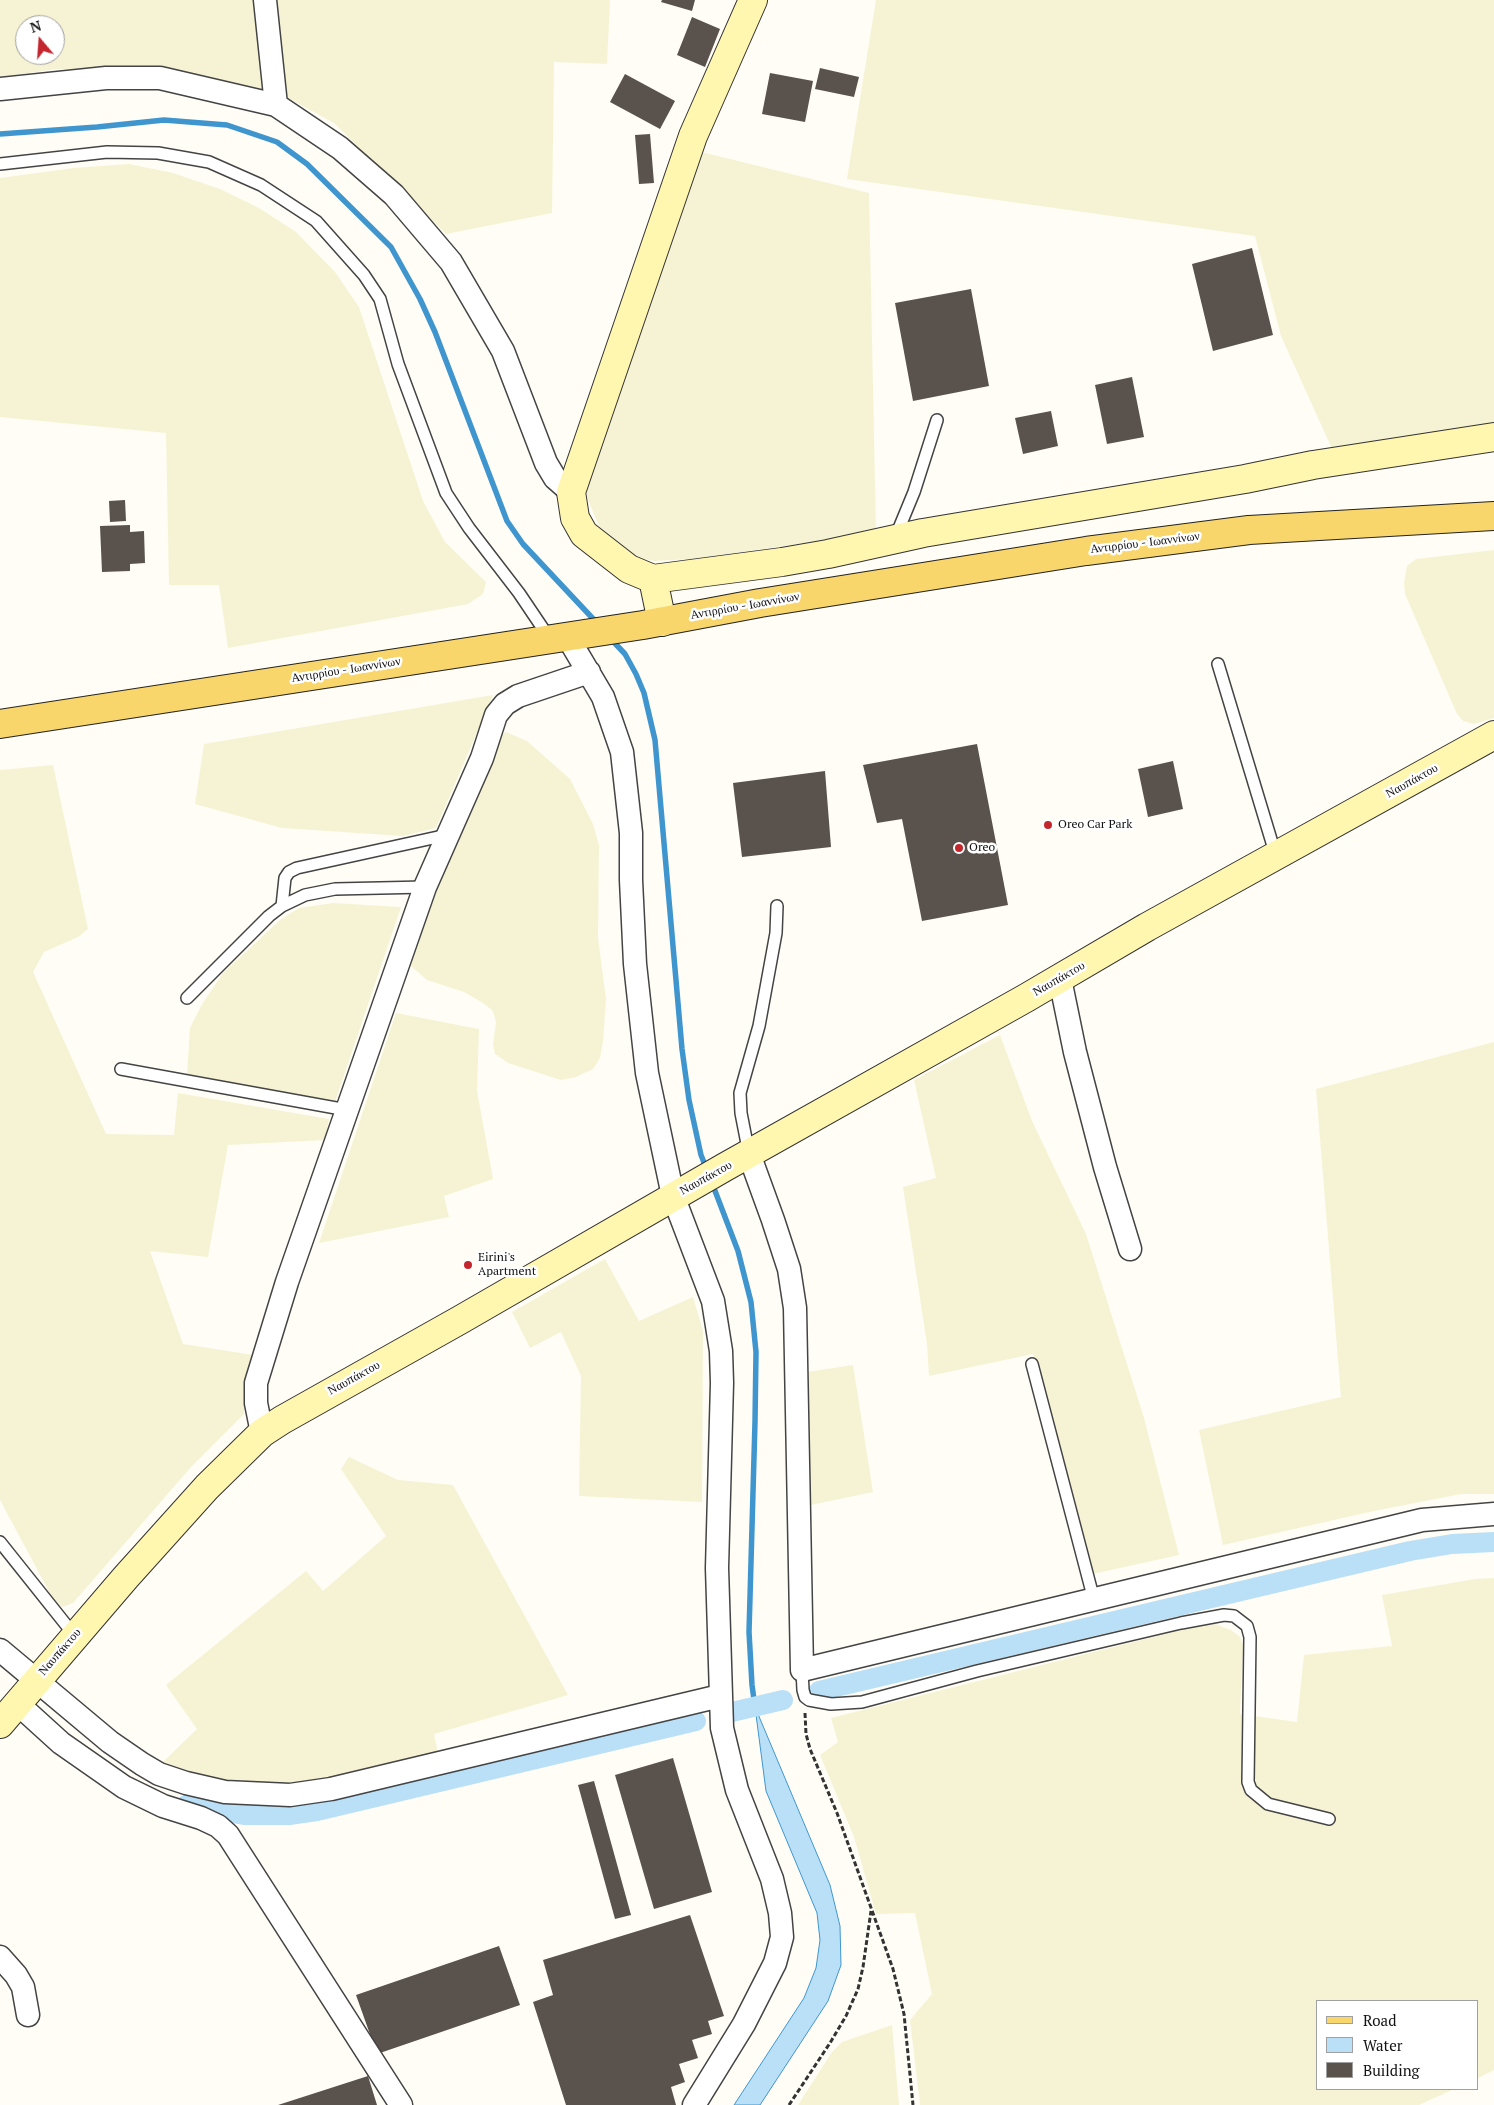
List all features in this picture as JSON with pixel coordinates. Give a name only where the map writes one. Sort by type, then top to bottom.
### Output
[{"type":"main road","points":[[753,0],[693,136],[571,492],[575,518],[584,534],[629,569],[641,576],[653,578],[828,554],[923,532],[1254,478],[1320,464],[1494,437]]},
{"type":"main road","name":"Αντιρρίου - Ιωαννίνων","points":[[0,724],[565,637],[652,623],[760,602],[1086,551],[1249,530],[1494,516]]},
{"type":"main road","points":[[652,623],[653,578]]},
{"type":"main road","name":"Ναυπάκτου","points":[[0,1724],[37,1679],[207,1487],[262,1433],[294,1411],[460,1320],[679,1193],[1060,979],[1147,927],[1494,735]]},
{"type":"street","points":[[265,0],[276,105]]},
{"type":"street","points":[[0,89],[106,78],[160,78],[276,105],[340,148],[394,195],[451,262],[503,351],[546,463],[555,478],[571,492]]},
{"type":"street","points":[[565,637],[589,672],[603,697],[622,752],[625,769],[631,833],[630,880],[646,1063],[659,1133],[713,1301],[721,1351],[722,1383],[717,1568],[722,1728],[737,1790],[772,1879],[780,1913],[782,1937],[775,1963],[762,1992],[694,2105]]},
{"type":"street","points":[[262,1433],[256,1403],[256,1384],[287,1282],[425,887],[482,758],[496,715],[502,707],[518,696],[589,672]]},
{"type":"street","points":[[1060,979],[1078,1062],[1105,1167],[1130,1250]]},
{"type":"street","points":[[749,1154],[789,1269],[795,1308],[802,1670],[1422,1520],[1494,1514]]},
{"type":"street","points":[[0,1650],[110,1742],[159,1774],[216,1790],[290,1795],[331,1789],[377,1779],[720,1696]]},
{"type":"street","points":[[18,1704],[61,1743],[124,1787],[163,1806],[201,1818],[218,1826],[228,1835],[402,2105]]},
{"type":"street","points":[[0,1957],[21,1984],[28,2015]]},
{"type":"lane","points":[[0,164],[107,152],[158,153],[209,162],[261,185],[316,221],[364,275],[380,299],[398,364],[446,493],[468,528],[519,593],[565,637]]},
{"type":"lane","points":[[895,540],[914,492],[937,420]]},
{"type":"lane","points":[[1218,664],[1276,856]]},
{"type":"lane","points":[[282,906],[285,878],[289,872],[297,868],[448,835]]},
{"type":"lane","points":[[187,998],[246,938],[282,906],[305,895],[334,889],[425,887]]},
{"type":"lane","points":[[749,1154],[741,1113],[740,1093],[761,1018],[776,933],[777,906]]},
{"type":"lane","points":[[121,1069],[347,1110]]},
{"type":"lane","points":[[1032,1364],[1094,1600]]},
{"type":"lane","points":[[0,1542],[75,1636]]},
{"type":"lane","points":[[802,1670],[805,1698],[831,1704],[862,1702],[977,1671],[1182,1623],[1224,1615],[1234,1616],[1247,1626],[1250,1637],[1248,1782],[1251,1790],[1268,1804],[1329,1819]]},
{"type":"path","points":[[805,1698],[806,1734],[808,1741],[841,1822],[900,1994],[904,2014],[913,2105]]},
{"type":"path","points":[[789,2105],[830,2043],[846,2016],[858,1989],[871,1910]]},
{"type":"shaded area","points":[[0,0],[253,0],[268,90],[156,68],[57,69],[0,77]]},
{"type":"shaded area","points":[[270,0],[610,0],[607,64],[554,62],[552,213],[446,234],[334,123],[281,94]]},
{"type":"shaded area","points":[[876,0],[1494,0],[1494,428],[1333,451],[1281,336],[1255,236],[847,179]]},
{"type":"shaded area","points":[[697,151],[869,193],[876,533],[692,559],[654,561],[627,556],[608,540],[598,524],[587,497],[586,483]]},
{"type":"shaded area","points":[[129,164],[173,173],[220,189],[259,208],[296,232],[335,272],[359,307],[423,501],[445,542],[486,582],[483,594],[468,604],[228,648],[219,585],[169,585],[166,433],[0,417],[0,178],[74,168]]},
{"type":"shaded area","points":[[1494,550],[1494,718],[1474,724],[1463,721],[1457,714],[1405,594],[1404,583],[1407,566],[1416,559]]},
{"type":"shaded area","points":[[493,695],[436,828],[403,836],[282,828],[195,804],[204,744]]},
{"type":"shaded area","points":[[506,732],[527,741],[570,779],[593,824],[599,845],[598,938],[606,999],[603,1041],[600,1058],[593,1069],[576,1077],[561,1080],[508,1063],[495,1054],[493,1045],[496,1022],[493,1011],[464,992],[427,980],[411,966],[419,931],[493,740]]},
{"type":"shaded area","points":[[53,765],[88,929],[78,937],[44,952],[33,972],[106,1134],[174,1135],[178,1093],[329,1119],[325,1140],[228,1145],[208,1257],[150,1251],[183,1344],[253,1355],[245,1389],[244,1414],[191,1467],[73,1603],[62,1607],[53,1599],[0,1500],[0,770]]},
{"type":"shaded area","points":[[333,903],[401,907],[335,1102],[187,1074],[190,1028],[201,1006],[223,973],[280,920],[299,908]]},
{"type":"shaded area","points":[[396,1013],[479,1029],[477,1091],[493,1179],[444,1196],[449,1217],[319,1243]]},
{"type":"shaded area","points":[[1000,1035],[1032,1121],[1086,1234],[1144,1418],[1179,1555],[1088,1575],[1033,1354],[929,1376],[927,1344],[903,1187],[936,1178],[914,1080]]},
{"type":"shaded area","points":[[1494,1042],[1494,1494],[1461,1494],[1374,1511],[1223,1545],[1199,1430],[1341,1397],[1316,1089]]},
{"type":"shaded area","points":[[605,1259],[639,1321],[693,1297],[703,1331],[702,1502],[579,1496],[581,1376],[561,1332],[530,1348],[512,1312]]},
{"type":"shaded area","points":[[853,1365],[873,1492],[806,1506],[807,1372]]},
{"type":"shaded area","points":[[349,1457],[398,1480],[453,1485],[568,1695],[434,1734],[438,1754],[294,1786],[260,1786],[212,1778],[163,1762],[197,1729],[166,1685],[306,1571],[323,1591],[386,1536],[341,1469]]},
{"type":"shaded area","points":[[1494,1578],[1494,2070],[1479,2078],[1479,2000],[1316,2000],[1316,2090],[1452,2090],[1419,2105],[920,2105],[910,2020],[932,1994],[915,1913],[876,1914],[854,1837],[820,1755],[838,1742],[831,1718],[1193,1627],[1215,1624],[1231,1630],[1240,1637],[1243,1645],[1240,1714],[1297,1722],[1304,1655],[1392,1646],[1382,1595],[1475,1579]]},
{"type":"shaded area","points":[[892,2025],[899,2105],[798,2105],[832,2052],[842,2042]]},
{"type":"water","points":[[755,1707],[830,1885],[840,1926],[841,1965],[828,2001],[760,2105],[734,2105],[804,1998],[816,1968],[820,1940],[817,1913],[766,1791]]},
{"type":"building","points":[[662,0],[695,0],[692,11],[661,2]]},
{"type":"building","points":[[692,17],[720,29],[705,67],[677,55]]},
{"type":"building","points":[[820,68],[859,77],[854,97],[815,89]]},
{"type":"building","points":[[770,73],[813,81],[805,122],[762,114]]},
{"type":"building","points":[[625,74],[675,101],[660,129],[610,102]]},
{"type":"building","points":[[650,134],[654,183],[639,184],[635,135]]},
{"type":"building","points":[[1252,248],[1273,335],[1213,351],[1192,264]]},
{"type":"building","points":[[971,289],[989,386],[913,401],[895,303]]},
{"type":"building","points":[[1132,377],[1144,437],[1107,444],[1095,385]]},
{"type":"building","points":[[1051,411],[1058,446],[1023,454],[1015,418]]},
{"type":"building","points":[[125,500],[126,521],[110,522],[109,501]]},
{"type":"building","points":[[130,525],[130,532],[144,531],[145,563],[130,564],[130,571],[102,572],[100,526]]},
{"type":"building","points":[[977,744],[1008,905],[922,921],[902,819],[877,823],[863,765]]},
{"type":"building","points":[[1173,761],[1183,809],[1148,817],[1138,769]]},
{"type":"building","points":[[825,771],[831,847],[742,857],[733,783]]},
{"type":"building","points":[[673,1758],[712,1892],[654,1909],[615,1775]]},
{"type":"building","points":[[594,1781],[631,1915],[615,1919],[578,1785]]},
{"type":"building","points":[[690,1915],[724,2016],[708,2021],[712,2034],[692,2040],[698,2058],[679,2064],[685,2082],[671,2087],[676,2105],[566,2105],[533,2002],[553,1995],[543,1960]]},
{"type":"building","points":[[499,1946],[520,2005],[377,2054],[356,1995]]},
{"type":"building","points":[[368,2076],[377,2105],[278,2105]]},
{"type":"waterway","points":[[0,134],[164,120],[227,125],[277,142],[307,164],[391,247],[420,299],[435,332],[507,521],[523,544],[597,623]]},
{"type":"waterway","points":[[610,638],[625,654],[636,674],[644,693],[655,740],[682,1049],[689,1100],[701,1155],[707,1170]]},
{"type":"waterway","points":[[712,1183],[738,1251],[751,1302],[756,1352],[749,1632],[755,1707]]},
{"type":"waterway","points":[[819,1691],[1410,1551],[1452,1544],[1494,1542]]},
{"type":"waterway","points":[[732,1712],[783,1700]]},
{"type":"waterway","points":[[186,1805],[244,1815],[289,1815],[317,1811],[696,1721]]},
{"type":"place","name":"Oreo Car Park","points":[[1048,825]]},
{"type":"place","name":"Oreo","points":[[959,848]]},
{"type":"place","name":"Eirini's Apartment","points":[[468,1265]]}]
